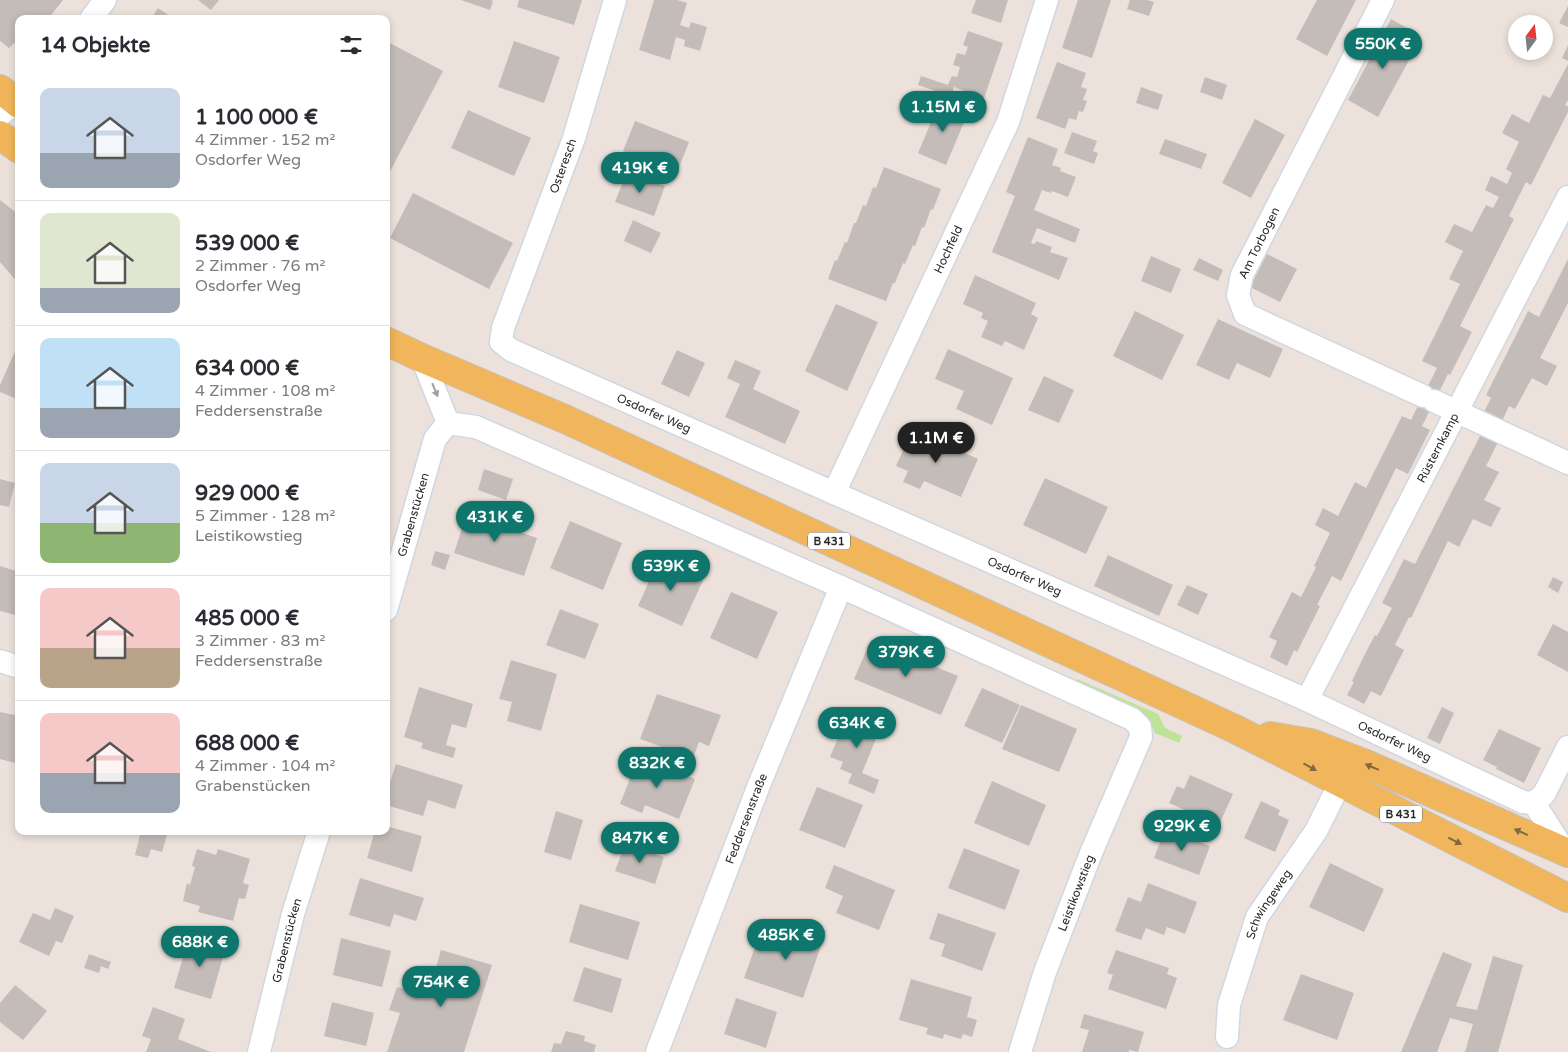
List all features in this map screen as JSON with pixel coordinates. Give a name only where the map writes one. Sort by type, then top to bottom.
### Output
[{"type":"main road","points":[[0,135],[15,146]]},
{"type":"main road","name":"B 431","points":[[390,343],[566,419],[1235,729],[1568,898]]},
{"type":"main road","name":"B 431","points":[[1235,729],[1311,743],[1366,764],[1567,852]]},
{"type":"street","points":[[94,15],[105,0]]},
{"type":"street","name":"Osteresch","points":[[503,328],[574,138],[615,0]]},
{"type":"street","name":"Hochfeld","points":[[834,493],[1008,122],[1047,0]]},
{"type":"street","name":"Am Torbogen","points":[[1383,0],[1242,275],[1238,294],[1245,314],[1568,463]]},
{"type":"street","name":"Rüsternkamp","points":[[1306,700],[1568,197]]},
{"type":"street","name":"Osdorfer Weg","points":[[503,328],[501,342],[511,350],[1306,700],[1523,802],[1534,804]]},
{"type":"street","points":[[422,358],[448,423],[476,428],[841,587]]},
{"type":"street","name":"Grabenstücken","points":[[390,596],[435,439],[448,423]]},
{"type":"street","name":"Leistikowstieg","points":[[841,587],[1132,719],[1140,727],[1141,737],[1073,899],[1045,972],[1020,1052]]},
{"type":"street","name":"Feddersenstraße","points":[[657,1052],[759,785],[841,587]]},
{"type":"street","points":[[0,661],[15,666]]},
{"type":"street","points":[[1567,852],[1534,804],[1544,794],[1568,747]]},
{"type":"street","name":"Schwingeweg","points":[[1227,1037],[1230,1005],[1258,917],[1316,831],[1340,783]]},
{"type":"street","name":"Grabenstücken","points":[[259,1052],[294,914],[318,835]]},
{"type":"green space","points":[[1077,679],[1158,714],[1165,728],[1182,736],[1179,743],[1155,733],[1149,719],[1074,685]]},
{"type":"building","points":[[0,0],[63,0],[51,15],[15,15],[15,44],[9,48],[0,41]]},
{"type":"building","points":[[198,0],[219,0],[211,10]]},
{"type":"building","points":[[461,0],[491,0],[493,1],[490,10]]},
{"type":"building","points":[[519,0],[582,0],[574,25],[517,7]]},
{"type":"building","points":[[654,0],[677,0],[687,3],[680,25],[689,28],[691,22],[707,27],[700,51],[684,46],[685,40],[676,37],[670,60],[639,50]]},
{"type":"building","points":[[976,0],[1008,0],[1001,23],[971,13]]},
{"type":"building","points":[[1078,0],[1111,0],[1092,58],[1062,48]]},
{"type":"building","points":[[1130,0],[1154,2],[1149,16],[1127,9]]},
{"type":"building","points":[[1317,0],[1356,0],[1327,56],[1296,39]]},
{"type":"building","points":[[1568,6],[1568,27],[1559,23]]},
{"type":"building","points":[[158,8],[168,15],[154,15]]},
{"type":"building","points":[[1391,19],[1412,31],[1403,47],[1413,53],[1378,117],[1348,100]]},
{"type":"building","points":[[968,31],[1003,43],[984,98],[954,87],[951,96],[918,85],[921,76],[948,85],[952,76],[957,77],[960,67],[953,65],[957,53],[965,55],[968,47],[963,45]]},
{"type":"building","points":[[514,41],[560,57],[544,103],[498,87]]},
{"type":"building","points":[[390,43],[443,71],[390,171]]},
{"type":"building","points":[[1568,45],[1568,61],[1562,58]]},
{"type":"building","points":[[1057,62],[1086,73],[1081,87],[1087,89],[1083,100],[1087,101],[1083,112],[1079,111],[1076,120],[1069,118],[1065,129],[1036,118]]},
{"type":"building","points":[[1568,64],[1568,100],[1565,105],[1568,106],[1568,112],[1531,185],[1526,182],[1509,216],[1514,219],[1460,326],[1472,332],[1422,426],[1430,430],[1408,474],[1396,468],[1341,581],[1332,576],[1317,605],[1320,606],[1297,652],[1294,650],[1287,666],[1270,657],[1277,641],[1269,637],[1292,592],[1301,597],[1316,567],[1314,566],[1330,533],[1315,525],[1323,508],[1338,516],[1355,482],[1366,488],[1402,416],[1411,420],[1437,368],[1422,361],[1460,284],[1449,279],[1463,251],[1445,242],[1454,224],[1472,232],[1486,205],[1493,208],[1499,197],[1485,190],[1491,176],[1507,184],[1512,173],[1506,169],[1519,142],[1502,133],[1512,114],[1529,123],[1543,95],[1550,98]]},
{"type":"building","points":[[1205,77],[1227,85],[1222,100],[1200,92]]},
{"type":"building","points":[[1141,87],[1163,95],[1158,110],[1136,103]]},
{"type":"building","points":[[940,101],[968,113],[946,165],[918,153]]},
{"type":"building","points":[[468,110],[531,138],[514,176],[451,148]]},
{"type":"building","points":[[1255,119],[1285,135],[1251,198],[1222,183]]},
{"type":"building","points":[[635,121],[689,142],[677,172],[623,151]]},
{"type":"building","points":[[1072,132],[1097,141],[1093,151],[1098,153],[1094,164],[1064,153]]},
{"type":"building","points":[[1028,137],[1058,149],[1052,165],[1061,168],[1060,171],[1076,177],[1068,197],[1052,191],[1051,193],[1042,190],[1034,210],[1080,229],[1075,243],[1037,228],[1031,243],[1035,244],[1036,241],[1052,247],[1050,252],[1068,258],[1059,280],[992,252],[1015,196],[1006,192]]},
{"type":"building","points":[[1165,139],[1207,154],[1201,169],[1159,154]]},
{"type":"building","points":[[884,167],[941,189],[933,210],[931,209],[924,228],[922,227],[915,246],[913,245],[905,264],[903,263],[886,301],[828,279],[835,260],[837,261],[845,242],[847,243],[863,205],[866,206],[873,187],[876,188]]},
{"type":"building","points":[[627,172],[665,186],[654,216],[615,202]]},
{"type":"building","points":[[413,193],[513,243],[489,289],[390,238]]},
{"type":"building","points":[[0,200],[15,212],[15,279],[0,262]]},
{"type":"building","points":[[633,220],[661,233],[651,253],[624,241]]},
{"type":"building","points":[[1267,254],[1297,269],[1280,302],[1250,287]]},
{"type":"building","points":[[1151,256],[1181,269],[1171,293],[1141,281]]},
{"type":"building","points":[[1199,258],[1223,270],[1218,281],[1193,270]]},
{"type":"building","points":[[1568,259],[1568,303],[1540,358],[1557,366],[1547,386],[1532,378],[1515,409],[1509,406],[1502,421],[1484,412],[1491,398],[1486,395],[1528,311],[1539,317]]},
{"type":"building","points":[[975,275],[1036,303],[1031,314],[1038,318],[1024,350],[1005,341],[1002,346],[981,337],[988,321],[981,318],[983,313],[963,304]]},
{"type":"building","points":[[836,304],[878,322],[847,391],[805,371]]},
{"type":"building","points":[[1135,311],[1184,335],[1162,380],[1113,356]]},
{"type":"building","points":[[1218,319],[1283,349],[1270,378],[1237,363],[1229,380],[1196,365]]},
{"type":"building","points":[[948,349],[1013,378],[992,425],[956,409],[964,391],[935,379]]},
{"type":"building","points":[[677,350],[705,363],[689,397],[661,384]]},
{"type":"building","points":[[15,351],[15,398],[0,392],[0,385]]},
{"type":"building","points":[[735,360],[761,371],[753,389],[800,411],[785,444],[725,417],[740,384],[727,378]]},
{"type":"building","points":[[1044,376],[1074,390],[1059,423],[1028,410]]},
{"type":"building","points":[[913,429],[978,459],[961,497],[924,481],[920,489],[903,482],[908,471],[896,466]]},
{"type":"building","points":[[1481,434],[1498,442],[1486,466],[1499,472],[1484,500],[1501,508],[1491,527],[1473,519],[1459,547],[1448,541],[1411,618],[1409,617],[1395,645],[1404,650],[1381,696],[1371,691],[1364,704],[1347,695],[1366,652],[1392,608],[1382,603],[1404,559],[1415,564]]},
{"type":"building","points":[[484,469],[513,479],[506,500],[478,490]]},
{"type":"building","points":[[1045,478],[1108,507],[1086,554],[1023,525]]},
{"type":"building","points":[[0,479],[15,483],[9,507],[0,505]]},
{"type":"building","points":[[474,509],[504,519],[502,526],[537,538],[524,576],[454,553],[466,516],[471,517]]},
{"type":"building","points":[[570,521],[622,543],[603,590],[550,568]]},
{"type":"building","points":[[435,551],[450,555],[445,570],[431,565]]},
{"type":"building","points":[[1108,555],[1173,585],[1159,616],[1094,586]]},
{"type":"building","points":[[660,557],[704,578],[682,626],[638,606]]},
{"type":"building","points":[[0,566],[15,571],[15,615],[0,611]]},
{"type":"building","points":[[1553,577],[1563,582],[1558,593],[1548,587]]},
{"type":"building","points":[[1187,585],[1208,594],[1198,615],[1177,605]]},
{"type":"building","points":[[731,592],[778,612],[757,659],[710,638]]},
{"type":"building","points":[[560,609],[599,624],[585,659],[546,645]]},
{"type":"building","points":[[1553,624],[1568,632],[1568,672],[1537,655]]},
{"type":"building","points":[[871,640],[958,676],[941,715],[854,679]]},
{"type":"building","points":[[511,660],[557,674],[541,731],[507,721],[512,702],[499,699]]},
{"type":"building","points":[[419,687],[473,704],[466,728],[452,724],[446,745],[456,748],[453,758],[421,748],[423,743],[404,737]]},
{"type":"building","points":[[982,688],[1020,705],[1002,743],[964,726]]},
{"type":"building","points":[[657,694],[721,715],[709,746],[699,742],[693,758],[640,739]]},
{"type":"building","points":[[1021,705],[1077,729],[1059,772],[1002,749]]},
{"type":"building","points":[[1442,707],[1454,713],[1440,744],[1427,738]]},
{"type":"building","points":[[849,711],[882,724],[862,773],[879,780],[874,794],[848,783],[852,774],[840,769],[843,762],[830,757]]},
{"type":"building","points":[[0,712],[15,715],[15,763],[0,759]]},
{"type":"building","points":[[1499,729],[1541,748],[1524,783],[1483,760]]},
{"type":"building","points":[[639,756],[695,779],[679,819],[645,805],[642,813],[620,804]]},
{"type":"building","points":[[396,764],[463,785],[455,809],[428,800],[423,816],[390,806],[390,782]]},
{"type":"building","points":[[1190,775],[1233,794],[1219,825],[1169,803],[1177,786],[1184,789]]},
{"type":"building","points":[[992,781],[1046,805],[1029,846],[974,823]]},
{"type":"building","points":[[817,787],[863,805],[845,848],[799,830]]},
{"type":"building","points":[[1261,801],[1280,810],[1278,815],[1289,820],[1275,852],[1244,838]]},
{"type":"building","points":[[556,811],[583,820],[571,860],[544,852]]},
{"type":"building","points":[[390,827],[422,836],[412,872],[367,858],[374,835],[390,835]]},
{"type":"building","points":[[1165,829],[1210,846],[1199,875],[1154,858]]},
{"type":"building","points":[[140,835],[167,835],[162,852],[151,849],[148,858],[135,855]]},
{"type":"building","points":[[625,844],[664,857],[655,884],[615,871]]},
{"type":"building","points":[[964,848],[1020,870],[1005,910],[948,888]]},
{"type":"building","points":[[197,849],[216,855],[218,849],[250,859],[243,883],[249,885],[245,899],[239,898],[233,921],[198,912],[200,906],[183,901],[187,883],[190,885],[195,867],[192,866]]},
{"type":"building","points":[[1330,863],[1384,889],[1364,932],[1309,907]]},
{"type":"building","points":[[834,865],[895,890],[879,930],[836,913],[843,896],[825,888]]},
{"type":"building","points":[[360,878],[424,898],[416,921],[394,914],[390,927],[349,915]]},
{"type":"building","points":[[1148,883],[1197,902],[1185,934],[1167,927],[1164,935],[1146,928],[1141,940],[1115,931],[1128,897],[1141,902]]},
{"type":"building","points":[[580,904],[640,922],[628,960],[569,942]]},
{"type":"building","points":[[55,908],[74,916],[62,943],[56,941],[49,956],[19,942],[33,913],[50,920]]},
{"type":"building","points":[[938,913],[996,933],[982,971],[941,956],[945,944],[929,939]]},
{"type":"building","points":[[804,923],[826,931],[803,998],[744,978],[759,936],[776,942],[780,932],[798,939]]},
{"type":"building","points":[[189,937],[226,947],[211,999],[174,988]]},
{"type":"building","points":[[341,938],[391,951],[382,987],[333,975]]},
{"type":"building","points":[[441,950],[492,965],[464,1052],[387,1052],[400,1013],[389,1010],[397,987],[428,995]]},
{"type":"building","points":[[1116,950],[1169,968],[1167,974],[1177,978],[1166,1009],[1108,989],[1113,975],[1107,973]]},
{"type":"building","points":[[1443,952],[1472,964],[1456,1006],[1477,1010],[1493,956],[1523,965],[1498,1052],[1465,1052],[1473,1024],[1450,1018],[1437,1052],[1401,1052]]},
{"type":"building","points":[[89,954],[111,962],[108,969],[101,966],[99,973],[84,968]]},
{"type":"building","points":[[584,967],[622,979],[612,1013],[573,1001]]},
{"type":"building","points":[[1301,974],[1354,993],[1337,1040],[1283,1020]]},
{"type":"building","points":[[911,979],[972,997],[967,1017],[977,1020],[972,1037],[963,1034],[961,1039],[944,1034],[943,1039],[926,1034],[928,1028],[899,1020]]},
{"type":"building","points":[[15,985],[47,1011],[23,1040],[0,1022],[0,1003]]},
{"type":"building","points":[[736,998],[777,1012],[766,1048],[724,1034]]},
{"type":"building","points":[[332,1002],[374,1013],[366,1046],[324,1036]]},
{"type":"building","points":[[153,1007],[185,1019],[178,1039],[211,1052],[146,1052],[151,1039],[142,1036]]},
{"type":"building","points":[[1084,1014],[1144,1032],[1138,1052],[1129,1050],[1129,1052],[1082,1052],[1089,1030],[1080,1028]]},
{"type":"building","points":[[566,1031],[585,1036],[584,1041],[596,1045],[594,1052],[551,1052],[554,1043],[561,1044]]}]
